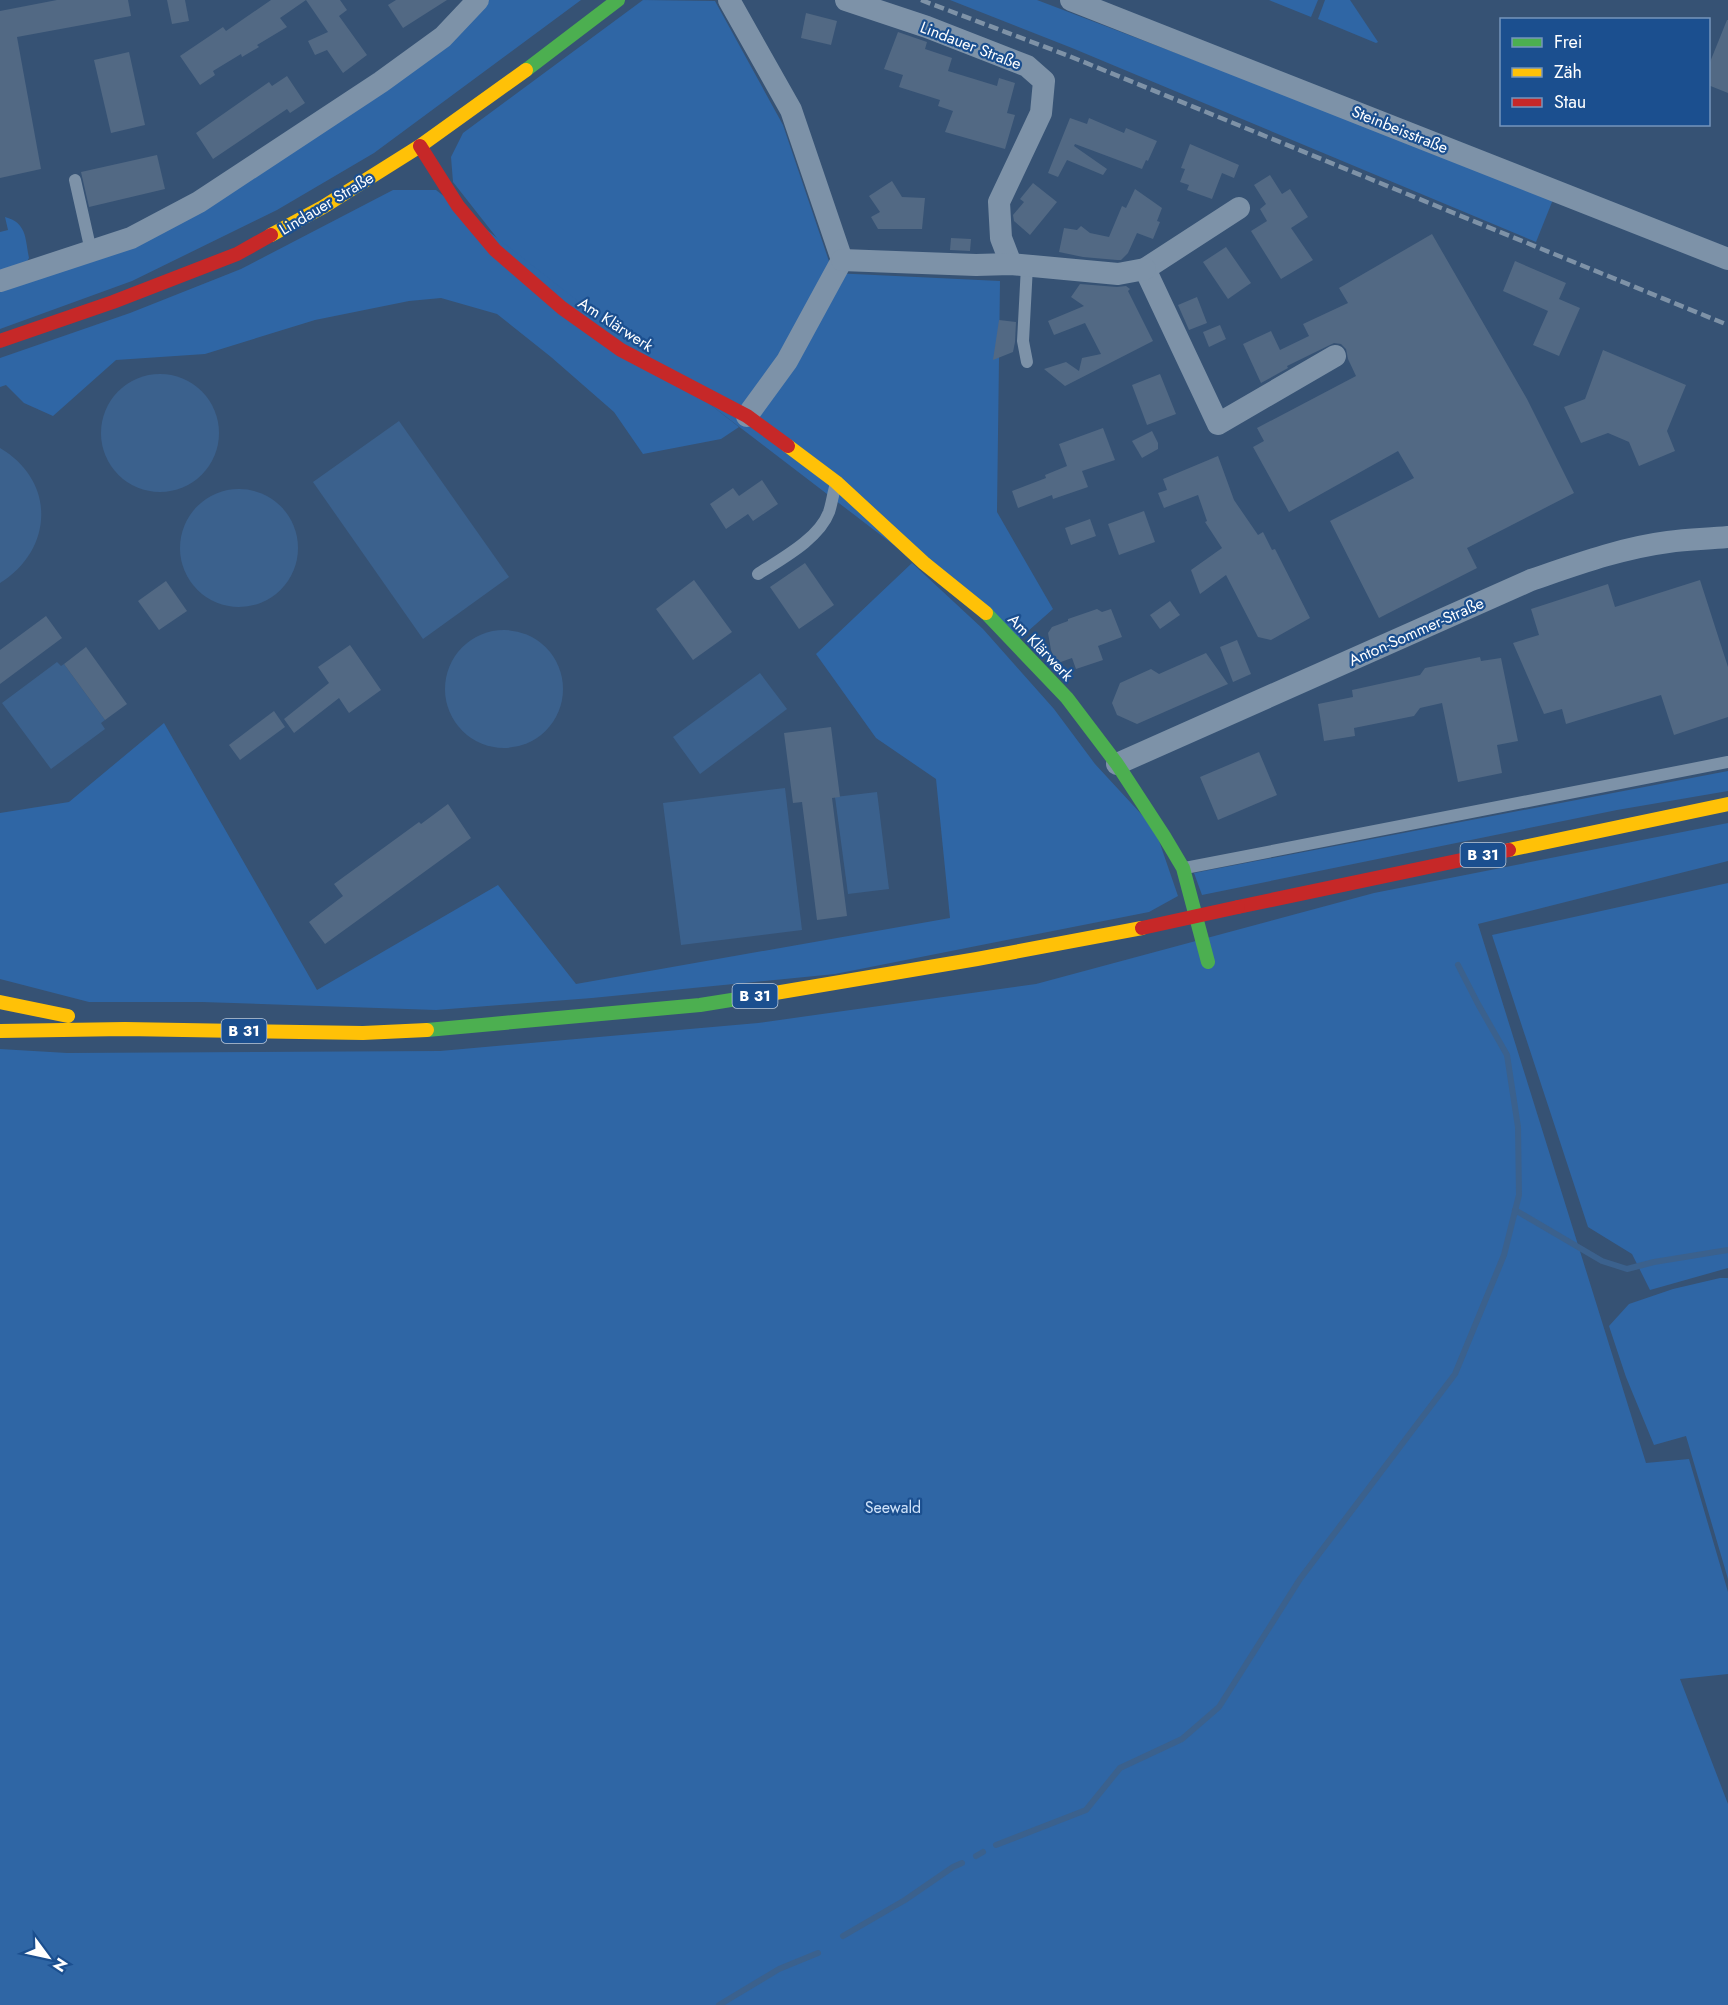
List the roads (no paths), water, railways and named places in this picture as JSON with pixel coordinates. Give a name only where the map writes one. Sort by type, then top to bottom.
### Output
[{"type":"main road","name":"Lindauer Straße","points":[[0,341],[113,302],[237,254],[323,207],[420,146],[557,48],[618,0]]},
{"type":"main road","name":"Am Klärwerk","points":[[420,146],[458,206],[495,250],[562,308],[621,350],[747,416],[836,482],[924,563],[990,617],[1066,698],[1117,764],[1164,836],[1183,868],[1208,962]]},
{"type":"main road","name":"B 31","points":[[0,1031],[125,1029],[363,1033],[461,1028],[700,1005],[976,959],[1142,928],[1728,804]]},
{"type":"main road","points":[[0,1002],[125,1029]]},
{"type":"street","points":[[0,281],[131,238],[199,202],[443,37],[478,0]]},
{"type":"street","points":[[729,0],[791,110],[842,260],[787,361],[747,416]]},
{"type":"street","name":"Lindauer Straße","points":[[846,0],[927,27],[1027,66],[1044,81],[1041,113],[999,202],[1001,238],[1019,265]]},
{"type":"street","name":"Steinbeisstraße","points":[[1071,0],[1728,259]]},
{"type":"street","points":[[842,260],[1019,265],[1118,274],[1145,269],[1239,208]]},
{"type":"street","points":[[1145,269],[1218,424],[1335,356]]},
{"type":"street","name":"Anton-Sommer-Straße","points":[[1117,764],[1531,580],[1586,561],[1645,546],[1728,537]]},
{"type":"lane","points":[[75,180],[91,251]]},
{"type":"lane","points":[[1019,265],[1023,341],[1027,362]]},
{"type":"lane","points":[[758,574],[800,548],[822,524],[828,514],[836,482]]},
{"type":"lane","points":[[1183,868],[1728,762]]},
{"type":"waterway","points":[[996,1845],[1086,1810],[1120,1768],[1182,1739],[1219,1707],[1300,1579],[1455,1374],[1504,1255],[1519,1195],[1518,1127],[1507,1055],[1458,965]]},
{"type":"waterway","points":[[1515,1210],[1602,1261],[1627,1269],[1654,1262],[1728,1250]]},
{"type":"waterway","points":[[976,1856],[983,1852]]},
{"type":"waterway","points":[[843,1936],[962,1863]]},
{"type":"waterway","points":[[719,2005],[779,1969],[818,1953]]},
{"type":"railway","points":[[921,0],[1069,56],[1728,325]]},
{"type":"park label","name":"Seewald","points":[[893,1507]]}]
